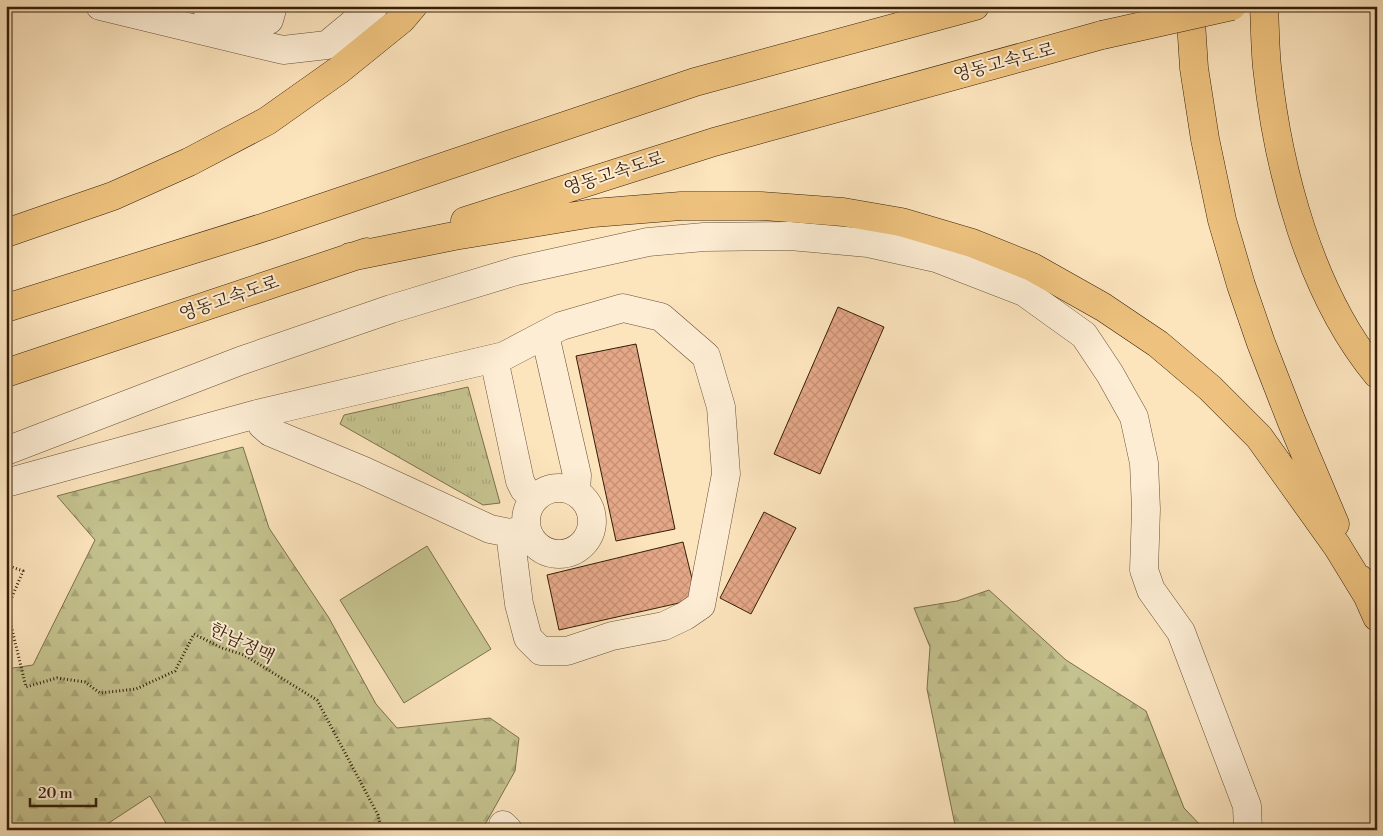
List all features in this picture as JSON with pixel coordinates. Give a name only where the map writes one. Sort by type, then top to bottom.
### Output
[{"type":"highway","points":[[6,233],[130,188],[189,162],[267,121],[339,70],[402,19],[413,6]]},
{"type":"highway","points":[[6,308],[265,227],[695,82],[975,6]]},
{"type":"highway","points":[[1190,6],[1194,68],[1205,139],[1222,220],[1241,285],[1291,420],[1372,606]]},
{"type":"highway","name":"영동고속도로","points":[[6,373],[350,257],[714,142],[1102,35],[1232,6]]},
{"type":"highway","points":[[1264,6],[1267,66],[1276,132],[1293,204],[1314,265],[1341,323],[1377,374]]},
{"type":"highway","points":[[350,257],[454,236],[593,213],[681,206],[761,206],[843,212],[901,222],[972,243],[1032,267],[1103,307],[1158,344],[1210,388],[1258,437],[1337,546],[1372,606]]},
{"type":"street","points":[[100,6],[99,8],[283,50],[327,45],[374,6]]},
{"type":"street","points":[[206,6],[269,20],[272,6]]},
{"type":"street","points":[[6,451],[240,361],[392,309],[516,271],[648,242],[704,237],[790,236],[868,243],[936,258],[1024,292],[1084,335],[1110,374],[1134,417],[1144,462],[1146,509],[1144,570],[1150,590],[1181,632],[1247,806],[1248,830]]},
{"type":"street","points":[[6,483],[257,414],[494,359],[504,356],[561,326],[623,308],[661,317],[706,356],[721,407],[726,474],[701,605],[685,616],[664,626],[612,636],[567,651],[541,651],[528,638],[519,604],[518,531],[528,507],[544,491],[566,488],[576,492],[587,504],[592,519],[591,530],[586,540],[579,547],[559,554],[548,552],[538,547],[518,531],[490,529],[364,471],[270,432],[262,425],[257,414]]},
{"type":"street","points":[[545,334],[577,475],[576,492]]},
{"type":"street","points":[[494,359],[520,482],[534,499]]},
{"type":"path","name":"한남정맥","points":[[6,565],[23,571],[7,609],[26,687],[57,678],[84,682],[100,693],[136,689],[175,671],[194,634],[222,648],[244,655],[317,700],[378,815],[381,830]]},
{"type":"green space","points":[[468,387],[500,503],[483,505],[340,424],[344,415]]},
{"type":"green space","points":[[243,447],[269,528],[329,618],[376,704],[397,728],[490,718],[519,738],[515,771],[482,830],[170,830],[150,796],[98,830],[6,830],[6,669],[33,665],[95,540],[57,496]]},
{"type":"green space","points":[[427,546],[491,649],[404,703],[340,600]]},
{"type":"green space","points":[[989,590],[1066,660],[1146,711],[1184,808],[1205,830],[956,830],[927,689],[930,647],[914,608],[957,601]]},
{"type":"building","points":[[838,307],[884,327],[820,474],[774,454]]},
{"type":"building","points":[[636,344],[675,529],[616,541],[576,356]]},
{"type":"building","points":[[764,512],[796,528],[751,614],[720,598]]},
{"type":"building","points":[[683,542],[697,599],[559,630],[547,575]]}]
